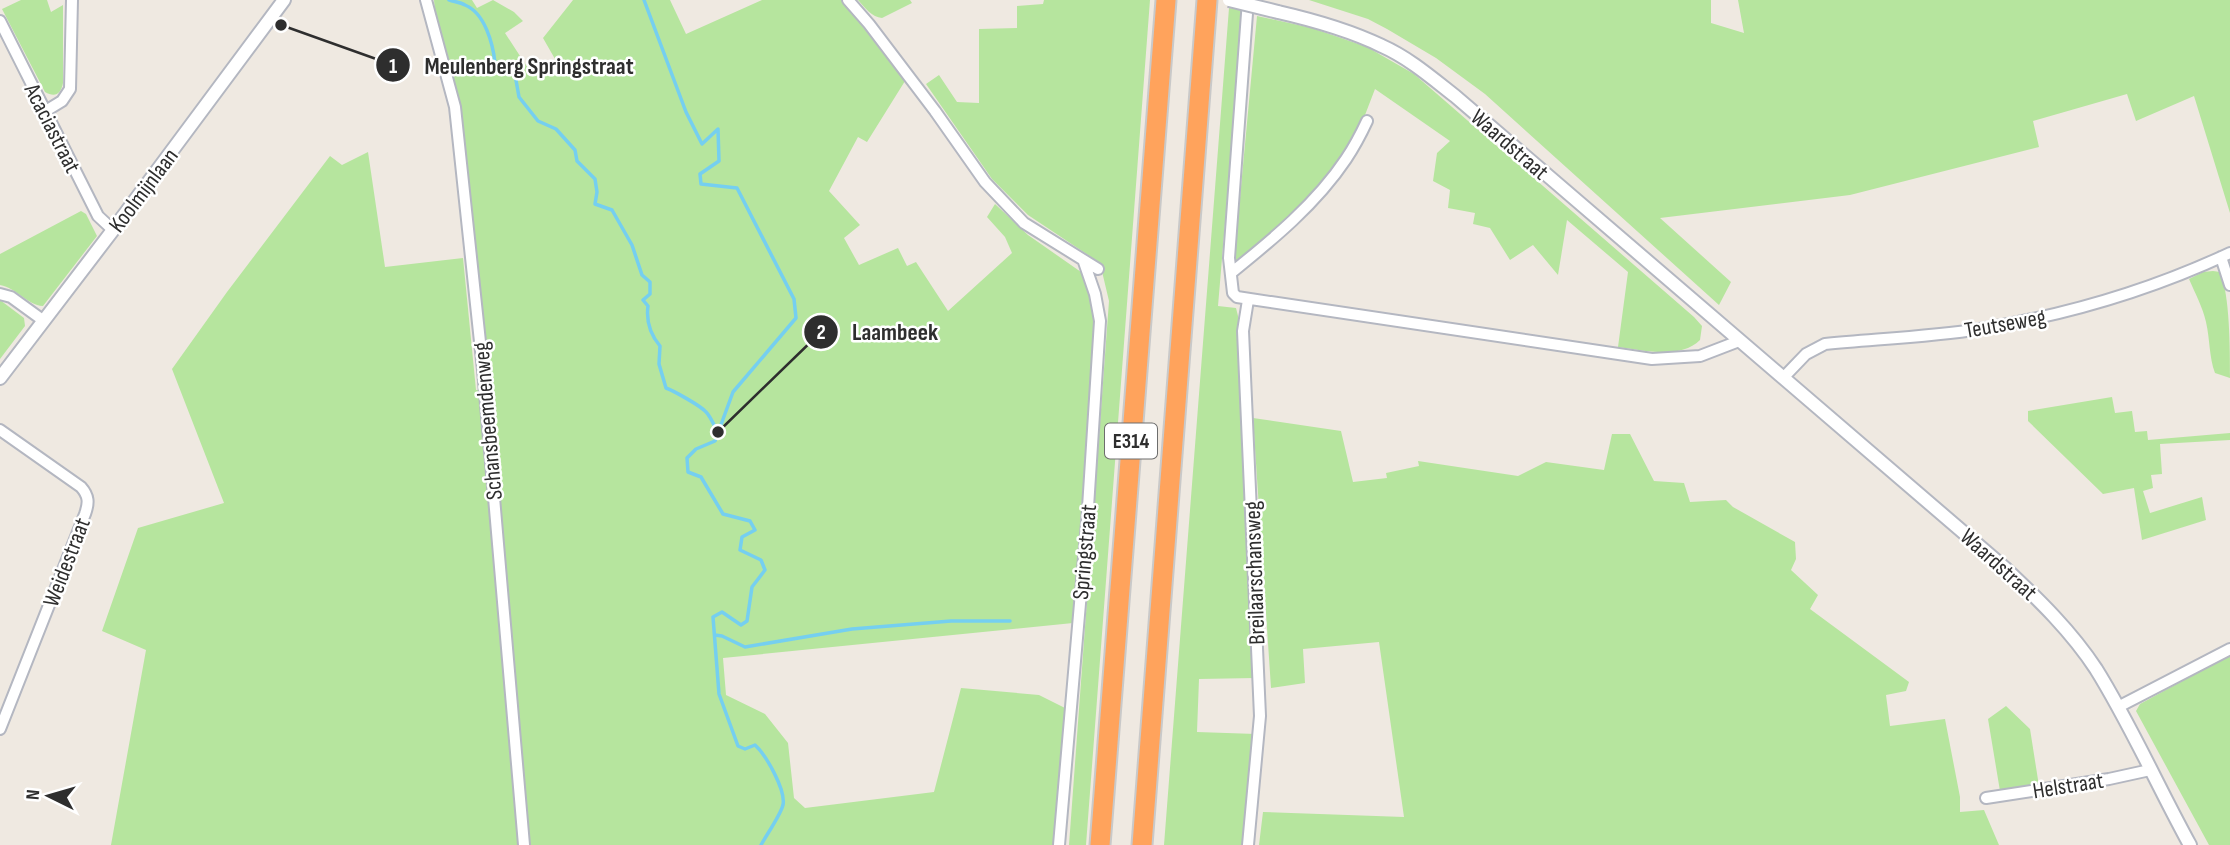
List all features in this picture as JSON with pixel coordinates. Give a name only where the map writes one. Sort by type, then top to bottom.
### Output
[{"type":"highway","name":"E314","points":[[1100,845],[1166,0]]},
{"type":"highway","name":"E314","points":[[1142,845],[1208,0]]},
{"type":"street","points":[[44,112],[62,101],[70,89],[72,0]]},
{"type":"street","name":"Koolmijnlaan","points":[[0,378],[284,0]]},
{"type":"street","name":"Schansbeemdenweg","points":[[426,0],[455,107],[483,370],[524,845]]},
{"type":"street","points":[[848,0],[935,111],[985,182],[1024,223],[1098,269]]},
{"type":"street","name":"Waardstraat","points":[[1229,0],[1348,32],[1384,46],[1416,65],[2006,569],[2042,603],[2095,668],[2190,845]]},
{"type":"street","points":[[1248,0],[1229,258],[1233,293],[1237,297],[1652,359],[1700,356],[1739,341]]},
{"type":"street","name":"Acaciastraat","points":[[0,21],[98,216],[113,230]]},
{"type":"street","points":[[1231,274],[1273,240],[1331,180],[1348,157],[1367,121]]},
{"type":"street","points":[[2226,255],[2230,285]]},
{"type":"street","name":"Teutseweg","points":[[1783,379],[1807,354],[1825,344],[1978,329],[2049,316],[2163,281],[2226,255]]},
{"type":"street","name":"Springstraat","points":[[1059,845],[1087,523],[1100,321],[1096,293],[1084,262]]},
{"type":"street","points":[[0,294],[11,297],[44,321]]},
{"type":"street","name":"Breilaarschansweg","points":[[1248,300],[1243,331],[1260,716],[1248,845]]},
{"type":"street","name":"Weidestraat","points":[[0,430],[81,487],[88,495],[88,500],[85,514],[0,729]]},
{"type":"street","points":[[2118,707],[2230,649]]},
{"type":"street","name":"Helstraat","points":[[1986,798],[2150,771]]},
{"type":"green space","points":[[21,0],[47,0],[51,12],[63,5],[63,83],[57,94],[45,92],[2,9]]},
{"type":"green space","points":[[434,0],[472,0],[477,8],[493,0],[514,12],[523,21],[505,33],[533,76],[555,59],[543,38],[573,0],[670,0],[686,34],[762,0],[842,0],[905,81],[867,142],[858,137],[829,191],[860,225],[844,238],[859,265],[898,248],[907,266],[916,262],[948,311],[1012,253],[1005,237],[987,217],[995,204],[1028,235],[1081,272],[1089,291],[1095,319],[1073,623],[723,658],[726,695],[765,714],[788,743],[794,798],[805,808],[934,792],[961,688],[1039,695],[1067,709],[1056,845],[111,845],[146,650],[102,631],[138,528],[224,503],[172,369],[330,156],[342,165],[368,152],[385,267],[463,258],[476,390],[491,389],[466,182]]},
{"type":"green space","points":[[858,0],[910,0],[912,3],[882,18],[872,14]]},
{"type":"green space","points":[[1044,0],[1150,0],[1086,845],[1069,845],[1109,301],[1100,263],[1028,215],[992,179],[926,84],[939,75],[957,102],[979,103],[979,29],[1017,28],[1017,6],[1043,4]]},
{"type":"green space","points":[[1309,0],[1711,0],[1711,23],[1744,33],[1738,0],[2230,0],[2230,213],[2194,96],[2136,121],[2127,94],[2033,121],[2039,147],[1850,195],[1660,218],[1731,282],[1719,305],[1485,94],[1436,58],[1387,29],[1368,19]]},
{"type":"green space","points":[[1229,8],[1243,10],[1218,306],[1236,308],[1240,324],[1248,575],[1255,678],[1199,679],[1197,732],[1256,734],[1243,845],[1164,845]]},
{"type":"green space","points":[[1257,16],[1312,28],[1367,47],[1414,74],[1694,317],[1702,326],[1700,340],[1692,346],[1672,352],[1618,347],[1628,272],[1567,220],[1558,275],[1533,245],[1510,260],[1490,228],[1473,224],[1475,213],[1448,208],[1450,190],[1433,181],[1437,153],[1450,141],[1375,89],[1341,161],[1315,193],[1266,244],[1234,262]]},
{"type":"green space","points":[[81,211],[86,214],[97,236],[43,306],[32,303],[12,289],[0,285],[0,254]]},
{"type":"green space","points":[[2203,272],[2220,272],[2226,294],[2230,378],[2215,373],[2205,317],[2189,279]]},
{"type":"green space","points":[[0,300],[24,318],[25,326],[0,359]]},
{"type":"green space","points":[[2112,397],[2115,413],[2132,411],[2135,432],[2147,431],[2148,440],[2230,433],[2230,440],[2160,444],[2162,474],[2151,475],[2153,488],[2143,491],[2150,513],[2202,497],[2206,520],[2142,540],[2134,488],[2103,494],[2028,421],[2028,411]]},
{"type":"green space","points":[[1253,418],[1341,431],[1353,482],[1387,478],[1386,473],[1419,466],[1418,461],[1518,476],[1546,462],[1604,470],[1612,434],[1630,434],[1654,481],[1684,483],[1690,502],[1726,500],[1733,507],[1795,542],[1796,559],[1791,570],[1818,595],[1810,609],[1909,682],[1906,691],[1886,695],[1890,726],[1945,719],[1960,797],[1960,812],[1984,810],[1999,845],[1259,845],[1263,812],[1404,817],[1379,642],[1303,649],[1305,683],[1271,688]]},
{"type":"green space","points":[[2230,655],[2230,845],[2209,845],[2136,711],[2140,704]]},
{"type":"green space","points":[[2006,706],[2030,729],[2039,786],[2000,791],[1988,719]]},
{"type":"waterway","points":[[449,0],[463,4],[478,15],[490,38],[495,63],[514,69],[519,97],[538,121],[556,129],[575,150],[577,161],[595,179],[595,204],[612,210],[632,245],[642,275],[650,282],[650,294],[643,300],[648,306],[651,332],[660,346],[659,364],[666,388],[703,409],[718,432]]},
{"type":"waterway","points":[[644,0],[686,112],[702,144],[718,129],[719,161],[700,174],[701,184],[737,188],[794,299],[796,318],[733,392],[715,441],[696,449],[687,458],[688,472],[701,477],[723,514],[750,521],[755,530],[742,537],[740,550],[761,560],[765,570],[752,587],[747,621],[741,625],[722,612],[713,617],[719,694],[738,746],[745,749],[755,745],[774,773],[783,799],[779,814],[761,845]]},
{"type":"waterway","points":[[715,635],[745,647],[852,629],[951,621],[1010,621]]},
{"type":"place","name":"Meulenberg Springstraat","points":[[281,25]]},
{"type":"place","name":"Laambeek","points":[[718,432]]}]
